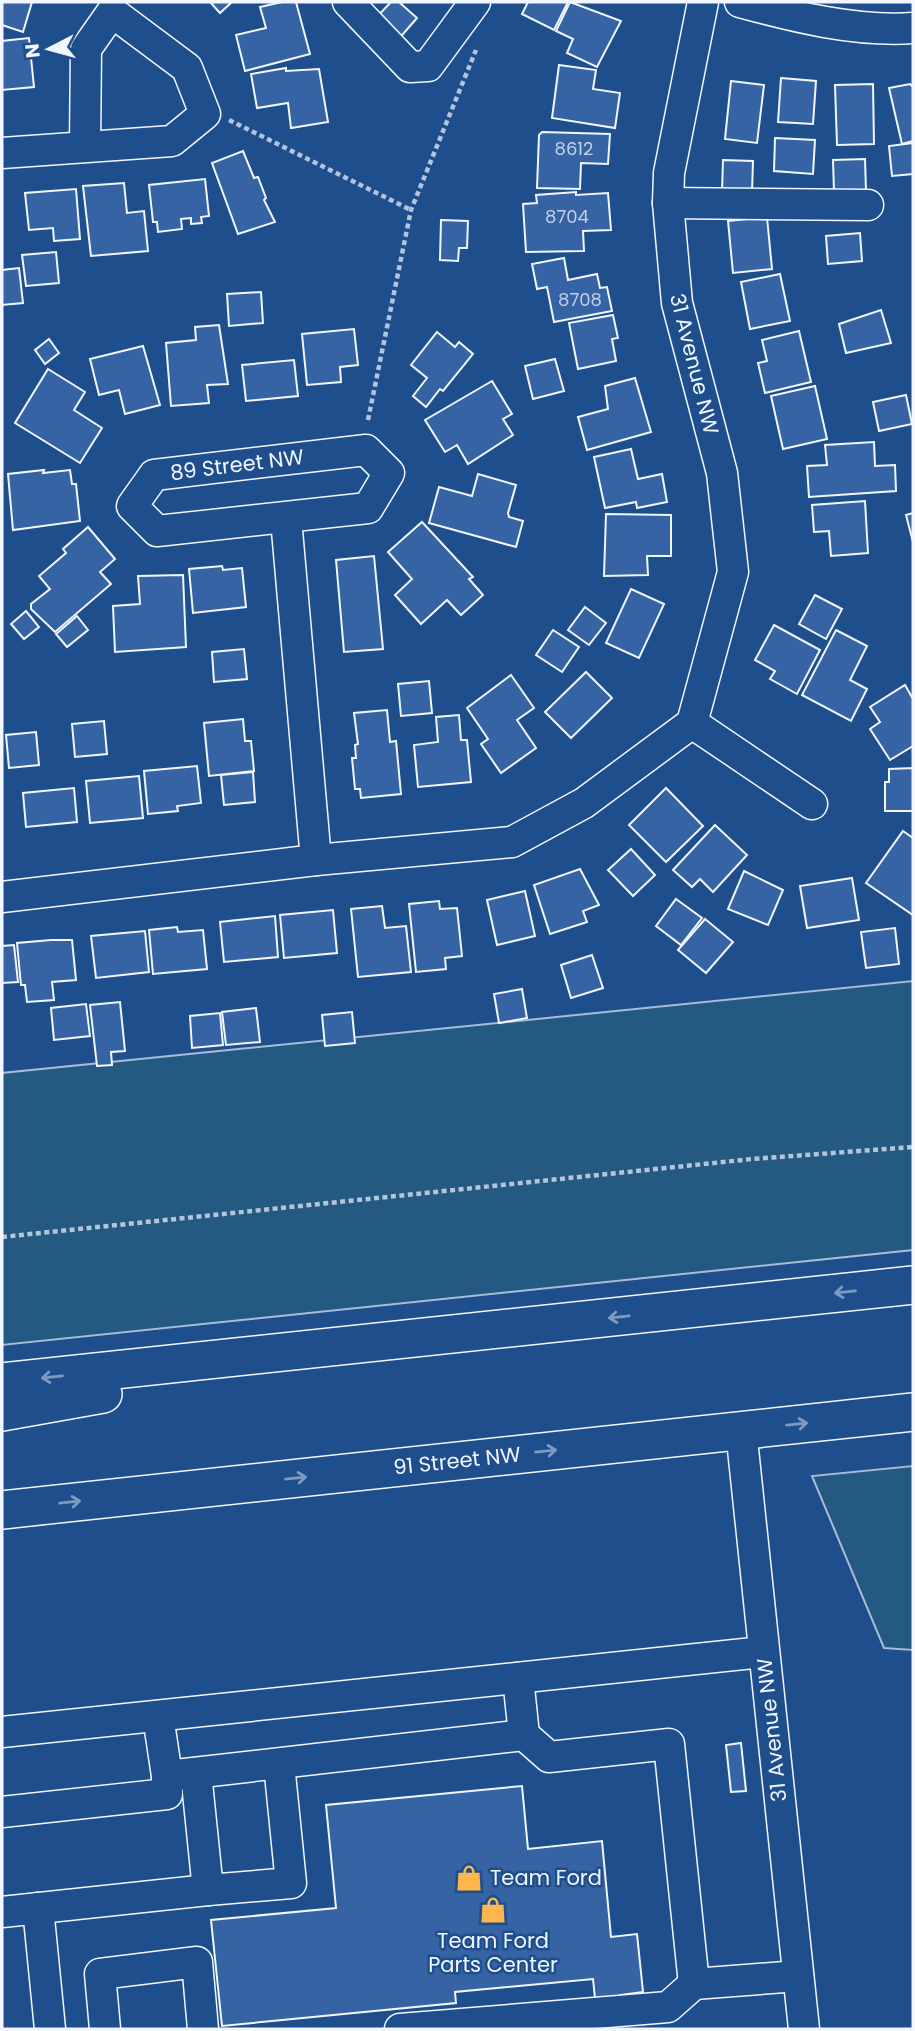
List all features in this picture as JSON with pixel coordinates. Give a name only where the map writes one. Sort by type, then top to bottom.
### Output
[{"type":"main road","points":[[2,1382],[913,1285]]},
{"type":"main road","points":[[2,1412],[463,1333]]},
{"type":"main road","name":"91 Street NW","points":[[2,1510],[913,1412]]},
{"type":"street","points":[[348,2],[410,67],[428,66],[475,2]]},
{"type":"street","name":"31 Avenue NW","points":[[692,723],[733,572],[722,473],[677,303],[668,203],[669,173],[703,2]]},
{"type":"street","points":[[740,2],[790,16],[893,29],[913,28]]},
{"type":"street","points":[[2,153],[172,141],[205,114],[187,68],[111,12],[86,48],[85,146]]},
{"type":"street","points":[[668,203],[868,205]]},
{"type":"street","name":"89 Street NW","points":[[366,450],[389,473],[368,508],[286,519],[157,531],[132,506],[154,475],[366,450]]},
{"type":"street","points":[[286,519],[316,860]]},
{"type":"street","points":[[2,897],[316,860],[512,842],[584,803],[692,723],[812,804]]},
{"type":"street","name":"31 Avenue NW","points":[[741,1430],[804,2029]]},
{"type":"street","points":[[2,1732],[763,1652]]},
{"type":"street","points":[[518,1678],[524,1735],[549,1757],[669,1744],[694,1984]]},
{"type":"street","points":[[158,1716],[182,1774],[208,1891]]},
{"type":"street","points":[[2,1812],[167,1794],[182,1774],[524,1735]]},
{"type":"street","points":[[2,1912],[291,1882],[279,1764]]},
{"type":"street","points":[[38,1908],[50,2029]]},
{"type":"street","points":[[105,2029],[100,1974],[197,1962],[203,2029]]},
{"type":"street","points":[[400,2029],[668,2007],[694,1984],[798,1976]]},
{"type":"path","points":[[368,420],[411,210],[481,42]]},
{"type":"path","points":[[228,119],[411,210]]},
{"type":"path","points":[[2,1237],[752,1159],[913,1147]]},
{"type":"shaded area","points":[[913,981],[913,1250],[2,1345],[2,1073]]},
{"type":"shaded area","points":[[913,1466],[913,1650],[884,1648],[812,1476]]},
{"type":"building","points":[[2,2],[32,2],[23,32],[2,25]]},
{"type":"building","points":[[210,2],[232,2],[220,13]]},
{"type":"building","points":[[296,2],[310,54],[245,71],[236,35],[266,28],[260,7]]},
{"type":"building","points":[[391,2],[399,2],[417,18],[396,42],[373,21]]},
{"type":"building","points":[[528,2],[568,2],[554,30],[522,14]]},
{"type":"building","points":[[570,2],[621,21],[597,67],[567,53],[573,39],[556,31]]},
{"type":"building","points":[[29,38],[34,87],[2,90],[2,41]]},
{"type":"building","points":[[559,65],[596,70],[593,89],[620,93],[615,128],[552,118]]},
{"type":"building","points":[[286,68],[286,71],[319,69],[328,122],[291,128],[288,103],[257,108],[251,74]]},
{"type":"building","points":[[781,78],[816,81],[813,124],[778,122]]},
{"type":"building","points":[[731,81],[764,85],[757,143],[725,139]]},
{"type":"building","points":[[873,84],[874,144],[837,145],[835,85]]},
{"type":"building","points":[[910,84],[913,87],[913,141],[902,144],[889,88]]},
{"type":"building","points":[[542,132],[610,134],[608,164],[581,163],[580,189],[537,188],[539,135]]},
{"type":"building","points":[[775,138],[815,140],[813,174],[774,171]]},
{"type":"building","points":[[913,143],[913,174],[892,176],[889,146]]},
{"type":"building","points":[[243,151],[254,178],[258,177],[266,198],[264,200],[275,222],[238,234],[212,163]]},
{"type":"building","points":[[865,159],[866,191],[834,192],[833,160]]},
{"type":"building","points":[[723,160],[753,161],[752,193],[722,192]]},
{"type":"building","points":[[205,179],[209,216],[201,217],[202,223],[191,224],[191,218],[181,219],[182,229],[158,232],[157,222],[153,222],[149,185]]},
{"type":"building","points":[[124,183],[127,213],[144,211],[148,251],[91,256],[83,186]]},
{"type":"building","points":[[76,189],[80,239],[54,241],[53,228],[29,230],[25,193]]},
{"type":"building","points":[[576,192],[576,195],[608,193],[611,230],[583,231],[584,251],[526,252],[523,204],[537,203],[536,195]]},
{"type":"building","points":[[767,217],[772,269],[733,273],[728,221]]},
{"type":"building","points":[[441,220],[468,221],[467,248],[459,248],[458,261],[440,260]]},
{"type":"building","points":[[860,233],[862,261],[828,264],[826,236]]},
{"type":"building","points":[[56,252],[59,283],[26,286],[22,255]]},
{"type":"building","points":[[564,258],[568,280],[597,274],[600,288],[607,287],[612,311],[554,322],[547,287],[537,289],[532,264]]},
{"type":"building","points":[[19,268],[23,303],[2,305],[2,270]]},
{"type":"building","points":[[780,274],[790,321],[750,329],[741,282]]},
{"type":"building","points":[[261,292],[263,323],[229,326],[227,294]]},
{"type":"building","points":[[881,310],[891,343],[846,353],[839,324]]},
{"type":"building","points":[[613,315],[618,338],[612,339],[616,361],[578,369],[569,323]]},
{"type":"building","points":[[219,325],[228,384],[207,385],[209,403],[171,406],[166,343],[196,340],[195,327]]},
{"type":"building","points":[[354,329],[358,365],[340,367],[341,382],[307,385],[302,334]]},
{"type":"building","points":[[799,331],[811,382],[765,393],[758,363],[767,361],[762,340]]},
{"type":"building","points":[[437,332],[455,347],[459,342],[473,354],[443,391],[440,389],[426,407],[413,396],[427,378],[411,365]]},
{"type":"building","points":[[49,339],[59,353],[45,364],[35,350]]},
{"type":"building","points":[[143,346],[160,405],[125,414],[119,390],[99,395],[90,359]]},
{"type":"building","points":[[555,359],[564,391],[533,399],[525,366]]},
{"type":"building","points":[[294,360],[298,396],[246,401],[242,365]]},
{"type":"building","points":[[48,369],[85,392],[74,410],[102,428],[80,463],[15,423]]},
{"type":"building","points":[[635,378],[651,432],[587,450],[578,417],[608,409],[605,386]]},
{"type":"building","points":[[492,381],[512,414],[503,419],[513,435],[468,464],[457,445],[445,452],[425,420]]},
{"type":"building","points":[[815,386],[827,439],[783,449],[771,396]]},
{"type":"building","points":[[906,395],[912,424],[879,431],[873,402]]},
{"type":"building","points":[[874,442],[875,466],[895,465],[896,491],[809,497],[807,466],[827,465],[825,445]]},
{"type":"building","points":[[631,449],[638,479],[662,474],[667,502],[637,508],[636,502],[605,508],[594,457]]},
{"type":"building","points":[[44,470],[43,473],[70,470],[72,484],[76,484],[80,521],[13,530],[8,474]]},
{"type":"building","points":[[478,474],[516,485],[508,513],[509,517],[523,521],[516,547],[429,523],[439,487],[472,496]]},
{"type":"building","points":[[865,501],[868,553],[831,556],[829,531],[814,532],[812,505]]},
{"type":"building","points":[[913,513],[913,542],[906,515]]},
{"type":"building","points":[[606,514],[671,515],[671,556],[647,556],[648,575],[604,576]]},
{"type":"building","points":[[422,522],[473,577],[469,579],[483,595],[461,615],[447,600],[421,624],[395,595],[412,579],[388,552]]},
{"type":"building","points":[[88,527],[115,559],[100,572],[111,584],[55,632],[31,609],[31,604],[50,589],[39,576],[66,553],[63,549]]},
{"type":"building","points":[[374,556],[383,649],[344,652],[336,560]]},
{"type":"building","points":[[222,566],[223,570],[242,568],[246,607],[193,613],[189,569]]},
{"type":"building","points":[[183,575],[186,647],[115,652],[113,606],[140,604],[138,576]]},
{"type":"building","points":[[631,589],[664,604],[639,658],[606,643]]},
{"type":"building","points":[[815,595],[842,609],[826,639],[799,624]]},
{"type":"building","points":[[585,607],[606,623],[589,645],[568,630]]},
{"type":"building","points":[[26,611],[39,627],[24,639],[11,624]]},
{"type":"building","points":[[77,616],[88,630],[67,647],[56,634]]},
{"type":"building","points":[[774,625],[820,650],[797,694],[770,679],[775,671],[755,660]]},
{"type":"building","points":[[553,630],[579,647],[562,672],[536,655]]},
{"type":"building","points":[[836,630],[867,646],[850,680],[867,689],[851,721],[802,695]]},
{"type":"building","points":[[244,649],[247,679],[214,682],[212,652]]},
{"type":"building","points":[[586,672],[612,698],[571,738],[545,712]]},
{"type":"building","points":[[511,675],[534,708],[517,720],[536,748],[501,773],[481,744],[488,739],[467,708]]},
{"type":"building","points":[[429,681],[432,713],[401,716],[398,684]]},
{"type":"building","points":[[905,685],[913,699],[913,746],[890,760],[870,729],[880,722],[870,707]]},
{"type":"building","points":[[387,710],[390,742],[396,741],[401,794],[361,798],[360,789],[355,789],[352,758],[356,758],[355,745],[358,744],[354,713]]},
{"type":"building","points":[[459,715],[461,740],[467,740],[471,782],[418,787],[414,745],[438,742],[436,717]]},
{"type":"building","points":[[243,719],[245,741],[251,741],[254,771],[209,776],[204,723]]},
{"type":"building","points":[[104,721],[107,754],[75,757],[72,724]]},
{"type":"building","points":[[36,732],[39,765],[9,768],[6,735]]},
{"type":"building","points":[[197,766],[201,803],[177,806],[178,811],[148,814],[144,771]]},
{"type":"building","points":[[913,768],[913,811],[885,811],[885,782],[889,782],[889,769]]},
{"type":"building","points":[[253,772],[255,802],[224,805],[221,775]]},
{"type":"building","points":[[139,776],[143,818],[90,823],[86,781]]},
{"type":"building","points":[[74,788],[77,822],[26,827],[23,793]]},
{"type":"building","points":[[666,788],[703,826],[666,862],[629,825]]},
{"type":"building","points":[[715,825],[747,855],[713,892],[700,879],[692,887],[673,870]]},
{"type":"building","points":[[903,831],[913,838],[913,915],[866,883]]},
{"type":"building","points":[[631,849],[655,875],[633,896],[608,870]]},
{"type":"building","points":[[580,869],[599,905],[583,911],[587,922],[550,934],[534,885]]},
{"type":"building","points":[[744,871],[783,890],[768,925],[728,909]]},
{"type":"building","points":[[852,878],[859,920],[807,928],[800,886]]},
{"type":"building","points":[[525,891],[535,936],[497,945],[487,900]]},
{"type":"building","points":[[676,899],[702,918],[681,945],[656,926]]},
{"type":"building","points":[[439,901],[440,909],[457,908],[462,956],[445,958],[446,969],[416,972],[409,904]]},
{"type":"building","points":[[382,906],[385,928],[406,926],[411,972],[358,977],[351,909]]},
{"type":"building","points":[[333,910],[337,953],[284,958],[280,915]]},
{"type":"building","points":[[275,916],[278,957],[224,962],[220,922]]},
{"type":"building","points":[[705,919],[733,942],[706,973],[678,950]]},
{"type":"building","points":[[177,927],[178,932],[203,930],[207,969],[153,974],[149,930]]},
{"type":"building","points":[[895,928],[899,964],[866,968],[861,932]]},
{"type":"building","points":[[145,931],[149,972],[96,978],[91,936]]},
{"type":"building","points":[[72,940],[76,980],[52,982],[54,1000],[27,1002],[25,985],[21,985],[17,943]]},
{"type":"building","points":[[14,945],[18,982],[2,983],[2,946]]},
{"type":"building","points":[[592,955],[603,988],[571,998],[561,965]]},
{"type":"building","points":[[522,989],[527,1018],[499,1023],[494,994]]},
{"type":"building","points":[[120,1002],[125,1051],[111,1052],[112,1065],[97,1066],[90,1005]]},
{"type":"building","points":[[86,1004],[90,1036],[54,1040],[51,1008]]},
{"type":"building","points":[[256,1008],[260,1042],[226,1045],[222,1012]]},
{"type":"building","points":[[352,1012],[355,1043],[325,1046],[322,1015]]},
{"type":"building","points":[[220,1013],[223,1045],[192,1048],[190,1016]]},
{"type":"building","points":[[741,1743],[746,1791],[731,1792],[726,1745]]},
{"type":"building","name":"Team Ford","points":[[522,1786],[528,1849],[602,1841],[611,1937],[637,1934],[643,1992],[620,1995],[622,2005],[596,2008],[593,1979],[455,1992],[456,2003],[222,2026],[211,1920],[336,1908],[326,1805]]},
{"type":"place","name":"Team Ford","points":[[469,1878]]},
{"type":"place","name":"Team Ford Parts Center","points":[[493,1910]]}]
